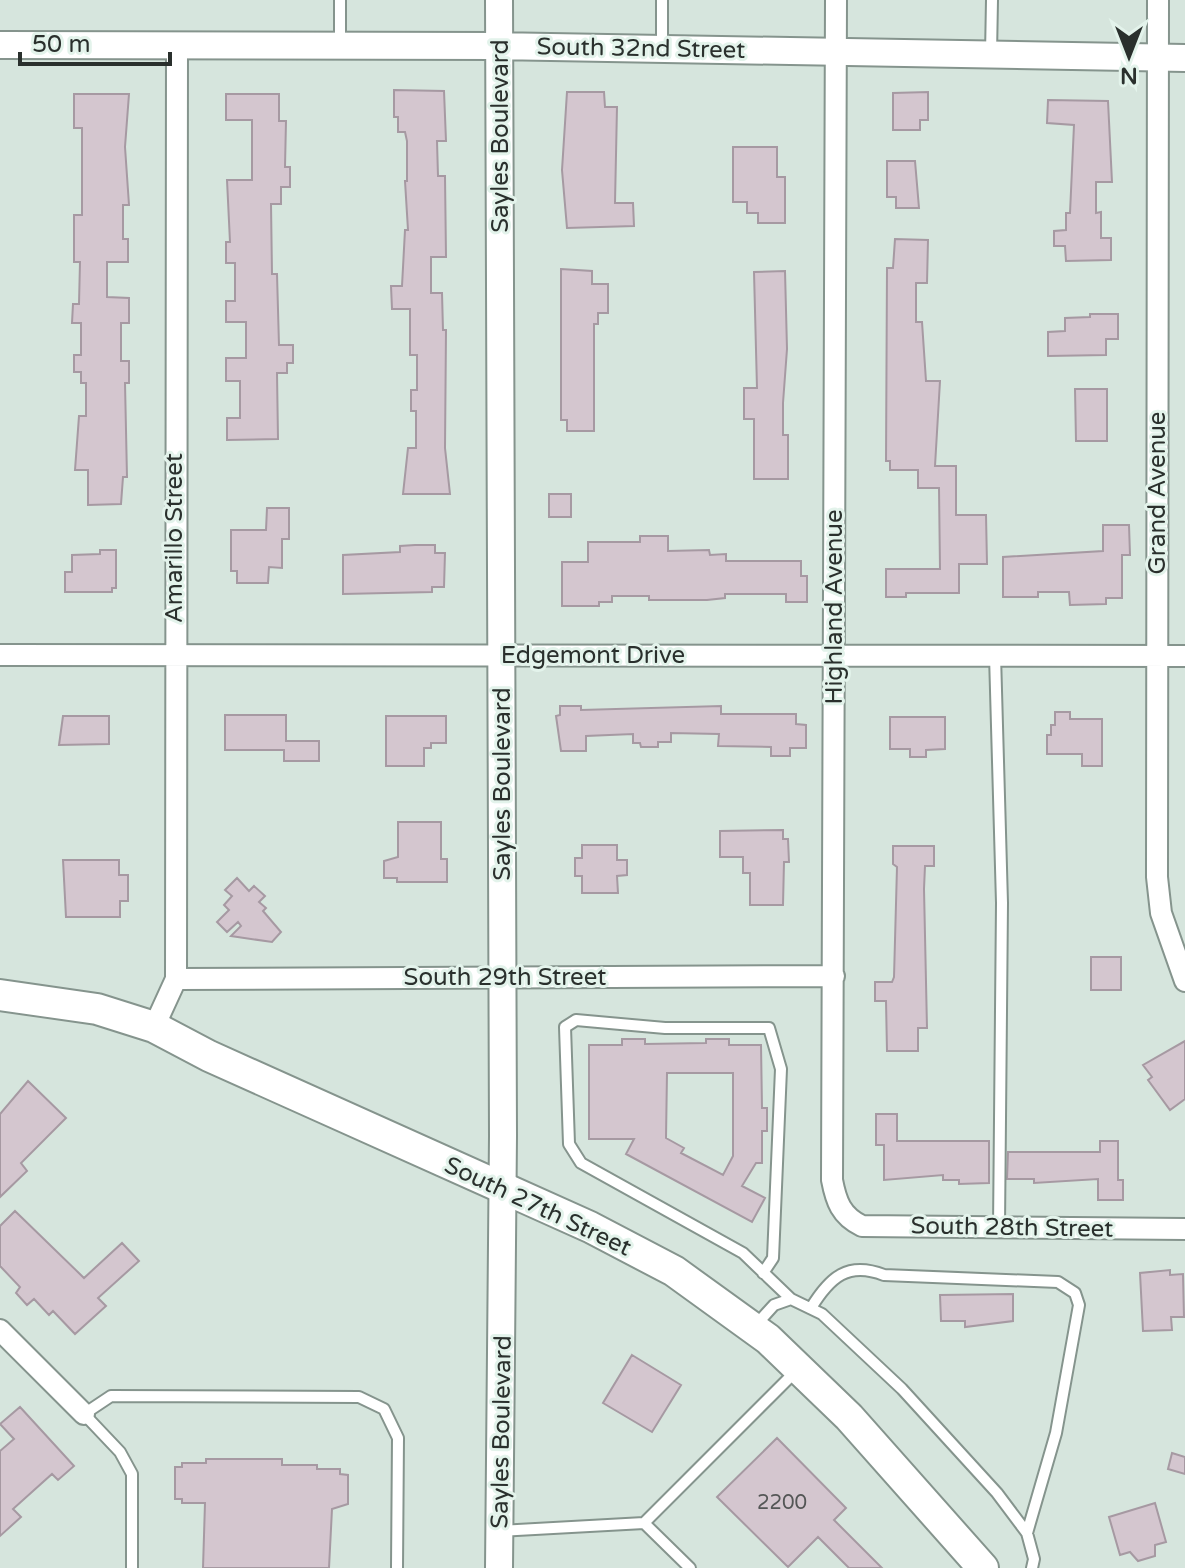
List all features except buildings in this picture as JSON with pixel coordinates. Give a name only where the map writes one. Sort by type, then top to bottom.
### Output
[{"type":"main road","name":"South 27th Street","points":[[0,995],[97,1009],[154,1027],[209,1056],[503,1191],[590,1227],[674,1271],[753,1328],[849,1417],[983,1568]]},
{"type":"street","name":"Sayles Boulevard","points":[[499,0],[503,977],[499,1568]]},
{"type":"street","name":"Highland Avenue","points":[[836,0],[832,1180],[843,1212]]},
{"type":"street","name":"Grand Avenue","points":[[1158,0],[1157,877],[1165,925],[1185,981]]},
{"type":"street","name":"Amarillo Street","points":[[154,1027],[176,979],[173,655],[177,44]]},
{"type":"street","name":"South 32nd Street","points":[[0,45],[499,46],[1185,58]]},
{"type":"street","name":"Edgemont Drive","points":[[0,655],[834,653],[1185,656]]},
{"type":"street","name":"South 29th Street","points":[[176,979],[834,976]]},
{"type":"street","name":"South 28th Street","points":[[843,1212],[862,1226],[1185,1229]]},
{"type":"street","points":[[0,1330],[84,1414]]},
{"type":"lane","points":[[340,0],[340,45]]},
{"type":"lane","points":[[662,0],[662,50]]},
{"type":"lane","points":[[991,56],[992,0]]},
{"type":"lane","points":[[995,655],[1002,903],[999,1227]]},
{"type":"lane","points":[[763,1273],[773,1258],[776,1232],[781,1069],[769,1028],[665,1028],[576,1020],[565,1027],[569,1144],[581,1163],[743,1253],[763,1273],[791,1299],[822,1314],[902,1389],[997,1493],[1027,1533],[1034,1559],[1032,1568]]},
{"type":"lane","points":[[811,1308],[823,1289],[849,1270],[865,1267],[884,1275],[1058,1282],[1075,1293],[1079,1305],[1056,1433],[1027,1533]]},
{"type":"lane","points":[[753,1328],[774,1305],[791,1299]]},
{"type":"lane","points":[[500,1531],[644,1523],[798,1369]]},
{"type":"lane","points":[[132,1568],[132,1474],[120,1452],[84,1414],[111,1396],[359,1397],[384,1409],[398,1438],[397,1568]]},
{"type":"lane","points":[[644,1523],[690,1568]]}]
